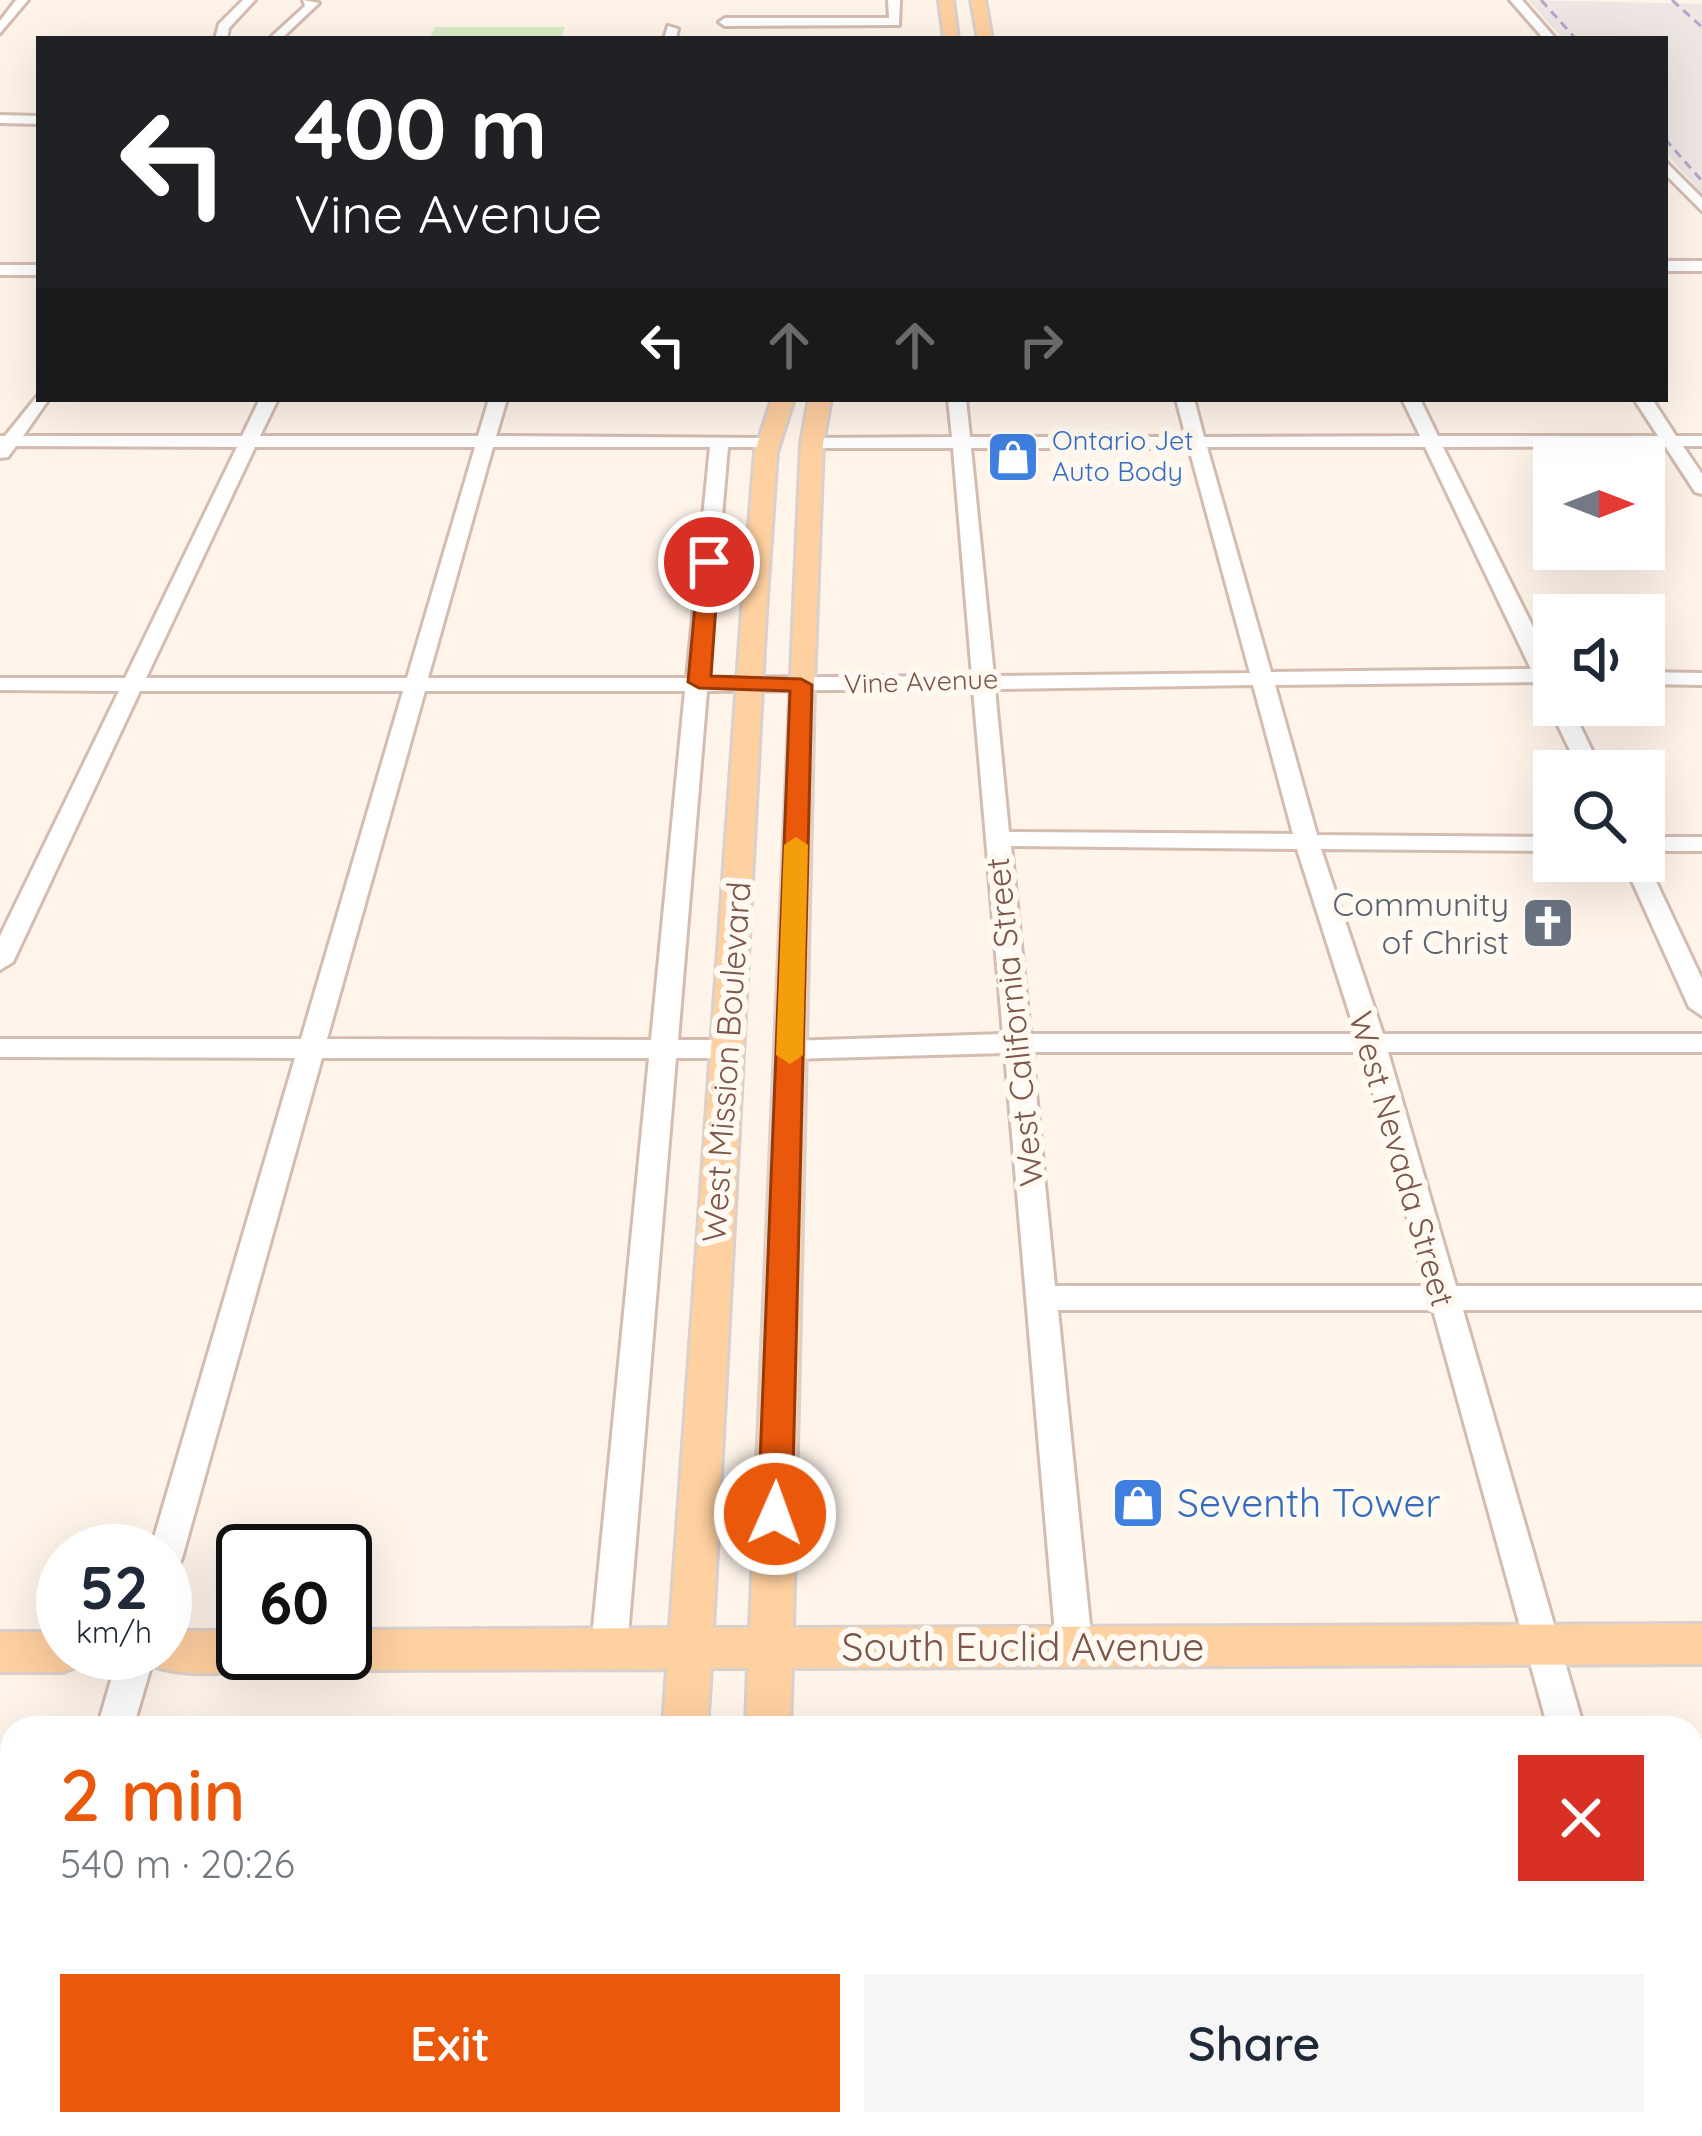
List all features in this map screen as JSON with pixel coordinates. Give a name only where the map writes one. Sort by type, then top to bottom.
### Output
[{"type":"main road","points":[[946,0],[951,36]]},
{"type":"main road","points":[[978,0],[984,36]]},
{"type":"main road","name":"West Mission Boulevard","points":[[686,1716],[748,683],[769,442],[782,402]]},
{"type":"main road","name":"West Mission Boulevard","points":[[768,1716],[801,685],[812,443],[819,402]]},
{"type":"main road","name":"South Euclid Avenue","points":[[372,1650],[1702,1644]]},
{"type":"main road","points":[[0,1652],[36,1652]]},
{"type":"street","points":[[0,29],[6,13],[22,0]]},
{"type":"street","points":[[222,36],[223,27],[249,0]]},
{"type":"street","points":[[277,36],[307,13],[314,4],[309,0]]},
{"type":"street","points":[[723,36],[729,0]]},
{"type":"street","points":[[725,22],[895,22],[894,0]]},
{"type":"street","points":[[1516,0],[1547,36]]},
{"type":"street","points":[[835,22],[836,36]]},
{"type":"street","points":[[0,119],[36,120]]},
{"type":"street","points":[[1668,168],[1702,207]]},
{"type":"street","points":[[1668,266],[1702,266]]},
{"type":"street","points":[[0,270],[36,270]]},
{"type":"street","points":[[4,447],[38,402]]},
{"type":"street","points":[[0,962],[268,402]]},
{"type":"street","points":[[175,1524],[497,402]]},
{"type":"street","name":"West California Street","points":[[957,402],[979,679],[1074,1646]]},
{"type":"street","name":"West Nevada Street","points":[[1186,402],[1306,842],[1372,1045],[1563,1716]]},
{"type":"street","points":[[1412,402],[1533,646]]},
{"type":"street","points":[[1644,402],[1702,488]]},
{"type":"street","points":[[812,443],[1702,440]]},
{"type":"street","points":[[609,1648],[719,442]]},
{"type":"street","points":[[4,447],[769,442]]},
{"type":"street","name":"Vine Avenue","points":[[0,685],[801,685],[1262,678],[1533,682]]},
{"type":"street","points":[[1665,678],[1702,679]]},
{"type":"street","points":[[996,839],[1533,844]]},
{"type":"street","points":[[1665,844],[1702,844]]},
{"type":"street","points":[[1645,882],[1702,1007]]},
{"type":"street","points":[[790,1050],[1017,1042],[1702,1043]]},
{"type":"street","points":[[0,1048],[729,1049]]},
{"type":"street","points":[[1041,1298],[1702,1298]]},
{"type":"street","points":[[119,1716],[129,1680]]},
{"type":"shaded area","points":[[1528,0],[1702,4],[1702,194],[1668,155],[1668,36],[1560,36]]},
{"type":"green space","points":[[435,27],[565,27],[562,36],[430,36]]},
{"type":"railway","points":[[1541,0],[1573,36]]},
{"type":"railway","points":[[1672,0],[1702,27]]},
{"type":"railway","points":[[1668,142],[1702,181]]},
{"type":"slow traffic","points":[[790,1055],[796,845]]},
{"type":"place","name":"Ontario Jet Auto Body","points":[[1013,457]]},
{"type":"place","name":"Community of Christ","points":[[1548,923]]},
{"type":"place","name":"Seventh Tower","points":[[1138,1503]]},
{"type":"route","points":[[709,562],[699,682],[801,685],[775,1514]]}]
